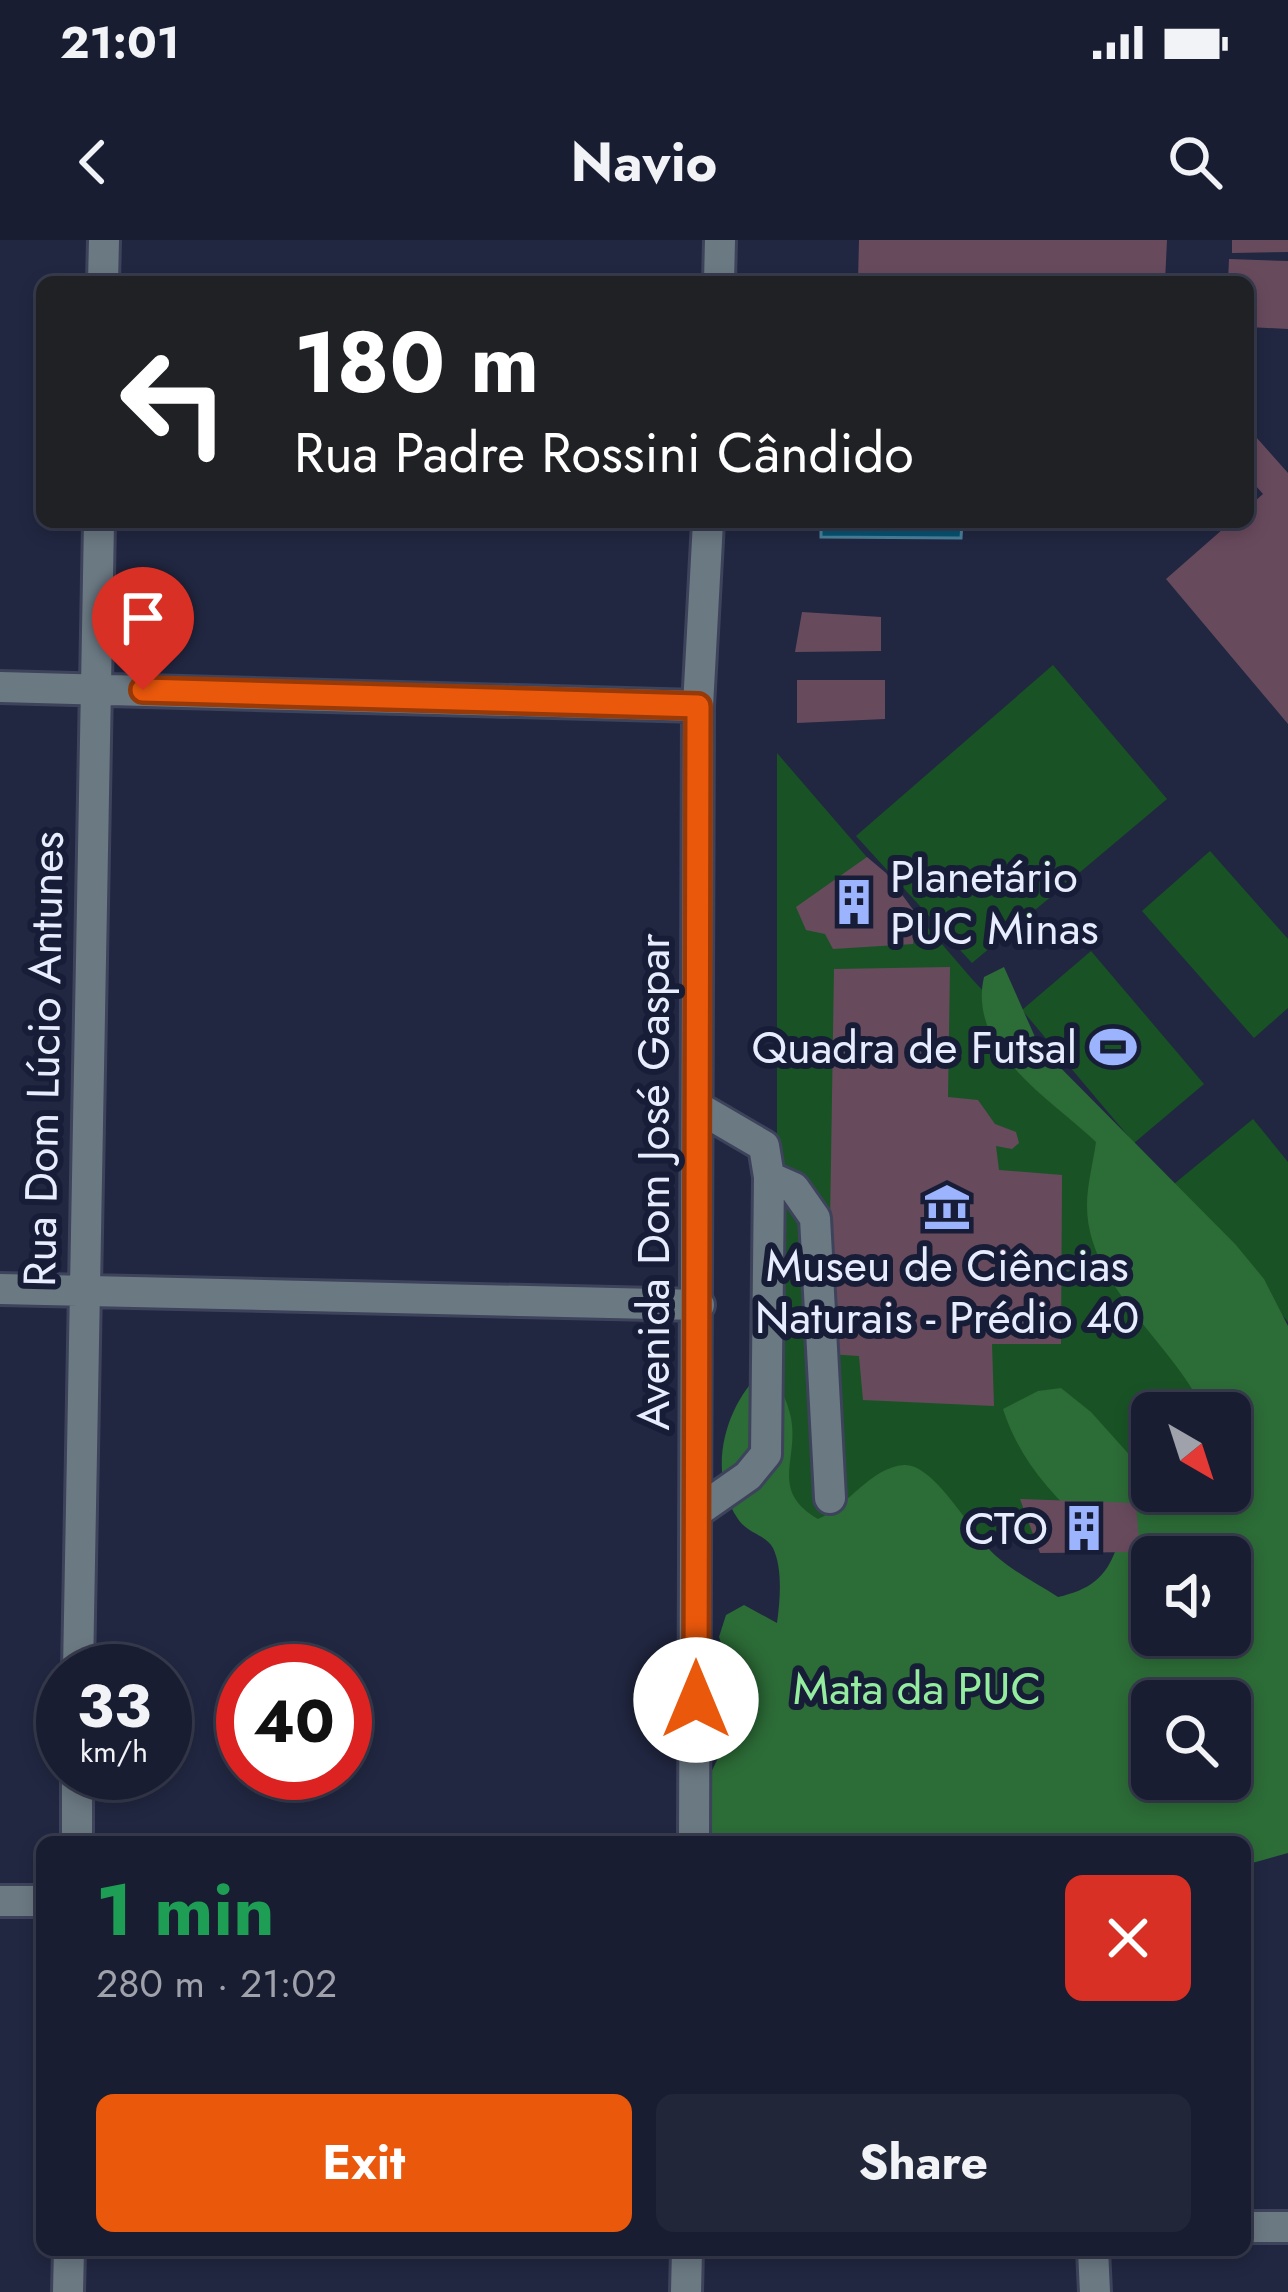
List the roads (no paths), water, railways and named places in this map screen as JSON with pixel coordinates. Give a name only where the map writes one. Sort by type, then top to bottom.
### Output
[{"type":"street","points":[[103,276],[104,240]]},
{"type":"street","points":[[719,276],[720,240]]},
{"type":"street","name":"Rua Dom Lúcio Antunes","points":[[78,1644],[99,528]]},
{"type":"street","name":"Avenida Dom José Gaspar","points":[[694,1836],[698,706],[708,528]]},
{"type":"street","points":[[0,687],[698,706]]},
{"type":"street","points":[[698,1511],[748,1476],[766,1454],[769,1177],[764,1146],[699,1108]]},
{"type":"street","points":[[769,1177],[794,1188],[815,1218],[830,1498]]},
{"type":"street","points":[[0,1289],[699,1305]]},
{"type":"street","points":[[76,1836],[77,1800]]},
{"type":"street","points":[[0,1900],[36,1900]]},
{"type":"street","points":[[1251,2228],[1288,2227]]},
{"type":"street","points":[[68,2292],[69,2256]]},
{"type":"street","points":[[686,2292],[687,2256]]},
{"type":"street","points":[[1093,2256],[1095,2292]]},
{"type":"water","points":[[821,528],[962,528],[961,538],[821,537]]},
{"type":"place","name":"Planetário PUC Minas","points":[[854,902]]},
{"type":"place","name":"Quadra de Futsal","points":[[1113,1047]]},
{"type":"place","name":"Museu de Ciências Naturais - Prédio 40","points":[[947,1207]]},
{"type":"place","name":"CTO","points":[[1084,1528]]},
{"type":"park label","name":"Mata da PUC","points":[[917,1688]]}]
